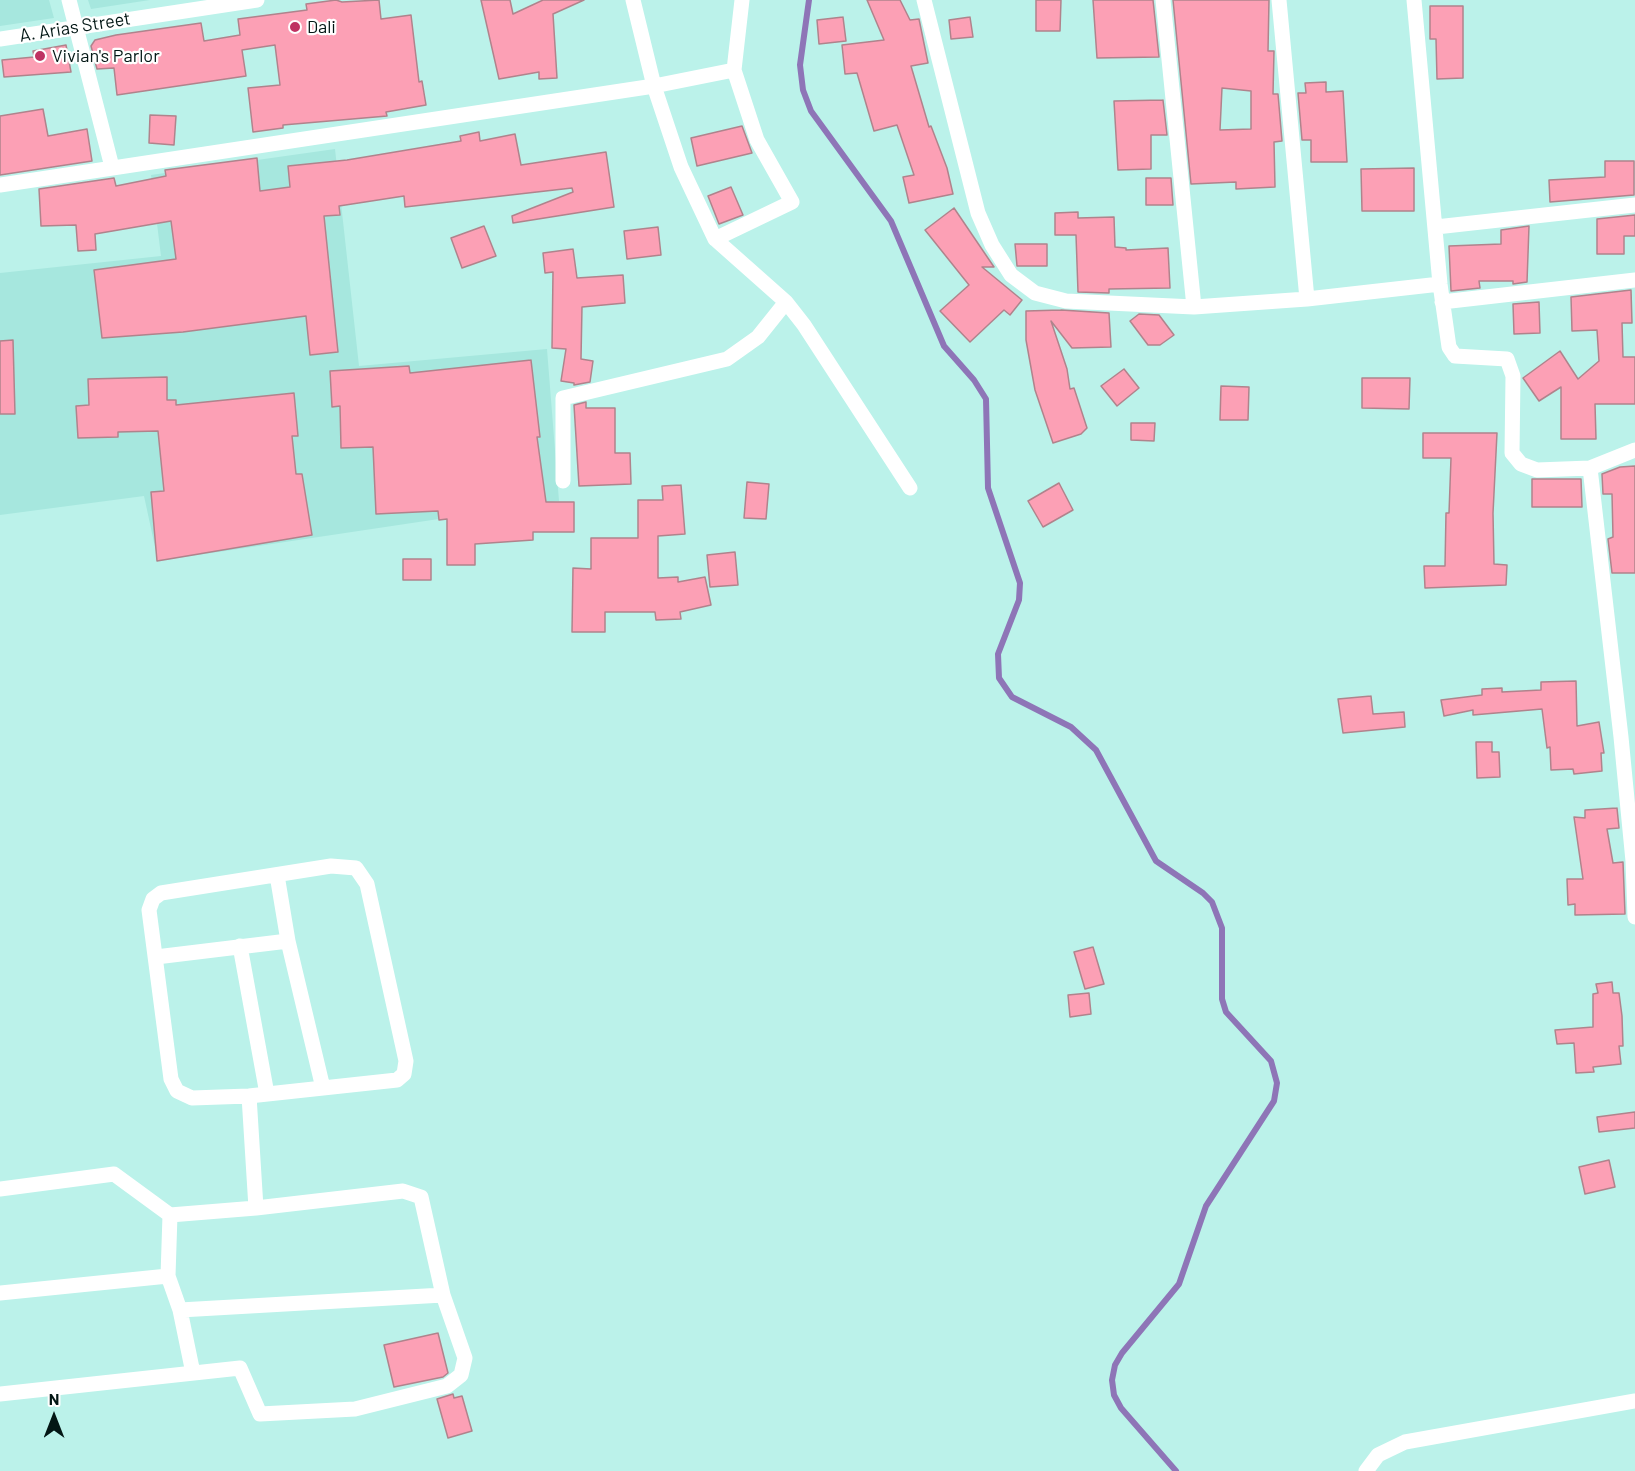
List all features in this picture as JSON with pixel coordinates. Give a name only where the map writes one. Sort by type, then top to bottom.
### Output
[{"type":"street","points":[[69,0],[112,167]]},
{"type":"street","name":"A. Arias Street","points":[[0,39],[258,0]]},
{"type":"street","points":[[633,0],[654,86],[681,167],[716,239],[786,302],[814,339],[909,488]]},
{"type":"street","points":[[716,239],[792,202],[757,140],[734,70],[742,0]]},
{"type":"street","points":[[924,0],[978,213],[992,245],[1011,275],[1035,293],[1066,301],[1194,307],[1307,299],[1440,284]]},
{"type":"street","points":[[1162,0],[1194,307]]},
{"type":"street","points":[[1280,0],[1307,299]]},
{"type":"street","points":[[1414,0],[1440,284],[1449,347],[1455,356],[1507,359],[1513,376],[1512,453],[1521,464],[1538,470],[1590,468],[1635,450]]},
{"type":"street","points":[[0,185],[654,86],[734,70]]},
{"type":"street","points":[[1436,227],[1635,205]]},
{"type":"street","points":[[1442,302],[1635,280]]},
{"type":"street","points":[[563,481],[563,398],[727,359],[758,337],[786,302]]},
{"type":"street","points":[[1590,468],[1621,737],[1635,914]]},
{"type":"street","points":[[331,866],[356,868],[367,884],[406,1061],[404,1074],[397,1080],[249,1096],[192,1098],[177,1091],[171,1079],[156,957],[149,910],[153,898],[160,893],[331,866]]},
{"type":"street","points":[[277,875],[288,941],[323,1088]]},
{"type":"street","points":[[156,957],[288,941]]},
{"type":"street","points":[[240,946],[267,1094]]},
{"type":"street","points":[[249,1096],[256,1208]]},
{"type":"street","points":[[0,1189],[114,1174],[170,1215],[256,1208],[403,1191],[421,1197],[443,1295],[465,1358],[461,1375],[447,1386],[355,1409],[260,1414],[240,1368],[0,1394]]},
{"type":"street","points":[[170,1215],[168,1276],[180,1310],[193,1373]]},
{"type":"street","points":[[0,1293],[168,1276]]},
{"type":"street","points":[[180,1310],[443,1295]]},
{"type":"street","points":[[1366,1471],[1378,1455],[1405,1442],[1635,1401]]},
{"type":"shaded area","points":[[0,0],[49,0],[54,18],[0,26]]},
{"type":"shaded area","points":[[88,0],[150,0],[91,9]]},
{"type":"shaded area","points":[[335,149],[359,366],[547,349],[559,501],[158,561],[144,496],[0,515],[0,273],[161,256],[151,175]]},
{"type":"building","points":[[336,0],[342,2],[379,0],[381,19],[411,15],[419,82],[422,81],[426,105],[386,112],[387,116],[283,125],[283,128],[253,132],[248,88],[280,85],[275,45],[242,50],[246,76],[117,95],[114,68],[97,69],[91,46],[95,40],[116,35],[201,23],[204,41],[240,35],[238,19],[307,10],[306,4]]},
{"type":"building","points":[[481,0],[510,0],[513,14],[543,0],[584,0],[553,14],[557,78],[539,79],[539,72],[499,79]]},
{"type":"building","points":[[867,0],[900,0],[910,20],[919,19],[928,63],[911,66],[929,127],[931,126],[947,168],[953,194],[909,203],[903,177],[914,175],[897,125],[874,131],[857,73],[845,74],[842,45],[884,40]]},
{"type":"building","points":[[1036,0],[1061,0],[1060,31],[1036,31]]},
{"type":"building","points":[[1093,0],[1153,0],[1159,57],[1097,58]]},
{"type":"building","points":[[1173,0],[1269,0],[1268,51],[1274,51],[1273,94],[1278,94],[1282,141],[1274,142],[1275,187],[1236,189],[1236,182],[1191,184]],"holes":[[[1222,88],[1251,91],[1251,129],[1220,130]]]},
{"type":"building","points":[[1430,6],[1463,6],[1463,78],[1437,79],[1436,39],[1430,39]]},
{"type":"building","points":[[843,17],[846,41],[819,44],[817,20]]},
{"type":"building","points":[[970,17],[973,37],[951,39],[949,20]]},
{"type":"building","points":[[66,45],[71,72],[4,77],[2,60],[34,57],[33,51]]},
{"type":"building","points":[[1326,82],[1326,92],[1343,91],[1347,162],[1311,162],[1311,140],[1302,140],[1298,93],[1306,93],[1305,83]]},
{"type":"building","points":[[1163,100],[1167,135],[1151,135],[1151,169],[1118,170],[1114,101]]},
{"type":"building","points":[[43,109],[48,136],[87,129],[92,161],[0,175],[0,116]]},
{"type":"building","points":[[150,115],[176,116],[174,145],[149,143]]},
{"type":"building","points":[[742,126],[752,153],[697,166],[691,138]]},
{"type":"building","points":[[479,132],[480,141],[515,134],[521,165],[606,152],[614,207],[513,223],[512,216],[573,192],[572,188],[405,207],[404,196],[339,206],[340,215],[324,216],[338,352],[310,355],[306,316],[183,332],[102,338],[94,270],[176,259],[171,221],[95,234],[96,250],[78,251],[76,225],[41,226],[39,189],[114,178],[116,186],[166,176],[165,170],[257,158],[260,191],[290,187],[288,166],[347,160],[461,141],[460,136]]},
{"type":"building","points":[[1605,161],[1634,161],[1634,195],[1550,202],[1549,180],[1605,177]]},
{"type":"building","points":[[1414,168],[1414,211],[1362,211],[1361,169]]},
{"type":"building","points":[[1146,178],[1171,178],[1173,205],[1146,205]]},
{"type":"building","points":[[731,187],[743,215],[719,224],[708,196]]},
{"type":"building","points":[[954,208],[994,267],[982,267],[1022,300],[1010,315],[1004,310],[970,342],[940,311],[969,285],[925,230]]},
{"type":"building","points":[[1078,212],[1078,218],[1114,217],[1115,247],[1126,248],[1126,250],[1168,248],[1170,288],[1109,289],[1109,293],[1078,292],[1076,235],[1055,235],[1055,213]]},
{"type":"building","points":[[1635,215],[1635,236],[1624,236],[1624,254],[1597,254],[1597,219]]},
{"type":"building","points":[[484,226],[496,256],[462,268],[451,238]]},
{"type":"building","points":[[1529,226],[1527,282],[1513,284],[1513,281],[1479,281],[1480,288],[1451,291],[1449,246],[1501,244],[1501,230]]},
{"type":"building","points":[[658,227],[661,255],[627,259],[624,231]]},
{"type":"building","points":[[1015,244],[1047,244],[1047,266],[1017,266]]},
{"type":"building","points":[[573,249],[577,278],[623,275],[625,303],[582,307],[581,359],[593,361],[590,382],[574,385],[574,383],[561,381],[566,349],[552,348],[553,272],[545,273],[543,253]]},
{"type":"building","points":[[1631,290],[1632,323],[1622,323],[1623,357],[1635,357],[1635,404],[1595,404],[1596,439],[1561,439],[1561,387],[1539,401],[1523,378],[1560,351],[1578,379],[1599,361],[1597,330],[1572,331],[1571,297]]},
{"type":"building","points":[[1539,302],[1540,333],[1514,334],[1513,304]]},
{"type":"building","points":[[1061,310],[1109,313],[1111,347],[1072,348],[1051,321],[1067,369],[1070,389],[1074,388],[1087,428],[1081,434],[1053,443],[1035,390],[1026,340],[1026,311]]},
{"type":"building","points":[[1139,314],[1159,315],[1174,335],[1160,345],[1148,345],[1130,321]]},
{"type":"building","points":[[13,340],[15,414],[0,414],[0,341]]},
{"type":"building","points":[[531,360],[540,437],[537,437],[546,502],[574,502],[574,532],[533,532],[533,540],[475,544],[475,565],[447,565],[447,519],[439,520],[438,511],[376,514],[373,447],[341,448],[340,406],[332,407],[330,371],[409,366],[410,373]]},
{"type":"building","points":[[1124,369],[1139,388],[1117,406],[1101,386]]},
{"type":"building","points":[[167,377],[167,400],[176,400],[176,405],[294,393],[298,436],[292,436],[296,474],[302,474],[312,535],[157,561],[151,492],[164,491],[158,431],[118,432],[118,437],[78,438],[76,406],[89,405],[88,379]]},
{"type":"building","points":[[1362,378],[1410,378],[1409,409],[1362,408]]},
{"type":"building","points":[[1221,386],[1249,387],[1248,420],[1220,420]]},
{"type":"building","points":[[586,402],[586,408],[615,408],[615,453],[630,453],[631,484],[579,486],[574,405]]},
{"type":"building","points":[[1131,423],[1155,423],[1154,441],[1131,440]]},
{"type":"building","points":[[1423,433],[1497,433],[1493,513],[1494,564],[1507,565],[1506,585],[1425,588],[1424,566],[1445,566],[1446,513],[1449,513],[1451,458],[1423,458]]},
{"type":"building","points":[[1635,466],[1635,573],[1612,573],[1608,539],[1613,537],[1612,494],[1603,494],[1602,474],[1620,467]]},
{"type":"building","points":[[1532,479],[1581,479],[1582,507],[1532,507]]},
{"type":"building","points":[[747,482],[769,484],[766,519],[744,518]]},
{"type":"building","points":[[1059,483],[1073,510],[1043,527],[1028,501]]},
{"type":"building","points":[[681,485],[685,534],[658,536],[658,578],[678,577],[678,582],[705,577],[711,605],[680,612],[681,619],[656,620],[655,612],[605,612],[605,632],[572,632],[573,568],[591,569],[591,538],[638,538],[638,500],[663,500],[662,486]]},
{"type":"building","points":[[735,552],[738,585],[710,587],[707,555]]},
{"type":"building","points":[[403,559],[431,559],[431,580],[403,580]]},
{"type":"building","points":[[1576,681],[1577,726],[1599,722],[1604,753],[1601,753],[1602,771],[1574,774],[1573,769],[1551,770],[1550,747],[1547,748],[1542,709],[1473,715],[1473,710],[1444,716],[1441,700],[1482,695],[1482,689],[1502,688],[1502,692],[1541,690],[1541,682]]},
{"type":"building","points":[[1371,696],[1373,714],[1404,712],[1405,727],[1343,733],[1338,699]]},
{"type":"building","points":[[1476,742],[1492,742],[1492,752],[1499,752],[1500,777],[1477,778]]},
{"type":"building","points":[[1617,808],[1619,828],[1607,829],[1613,863],[1623,862],[1625,914],[1575,915],[1575,904],[1568,905],[1567,879],[1583,879],[1574,817],[1585,818],[1585,810]]},
{"type":"building","points":[[1093,947],[1104,984],[1085,989],[1074,952]]},
{"type":"building","points":[[1612,982],[1613,993],[1619,993],[1622,1016],[1623,1046],[1619,1046],[1621,1064],[1593,1067],[1594,1072],[1576,1073],[1574,1043],[1557,1044],[1555,1030],[1593,1027],[1593,994],[1598,993],[1596,984]]},
{"type":"building","points":[[1089,993],[1091,1014],[1070,1017],[1068,995]]},
{"type":"building","points":[[1635,1112],[1635,1128],[1599,1132],[1597,1117]]},
{"type":"building","points":[[1609,1160],[1615,1187],[1585,1194],[1579,1167]]},
{"type":"building","points":[[438,1333],[448,1373],[443,1377],[394,1387],[384,1345]]},
{"type":"building","points":[[453,1394],[454,1398],[462,1396],[472,1431],[448,1438],[437,1399]]},
{"type":"waterway","points":[[809,0],[800,65],[803,90],[811,111],[891,221],[944,346],[974,380],[986,399],[988,488],[1020,583],[1019,600],[998,654],[999,678],[1012,697],[1071,727],[1096,750],[1156,861],[1203,893],[1212,902],[1222,928],[1222,999],[1226,1012],[1271,1061],[1277,1083],[1274,1101],[1206,1206],[1179,1284],[1122,1353],[1115,1365],[1112,1380],[1114,1395],[1121,1408],[1176,1471]]},
{"type":"place","name":"Dali","points":[[295,27]]},
{"type":"place","name":"Vivian's Parlor","points":[[40,56]]}]
